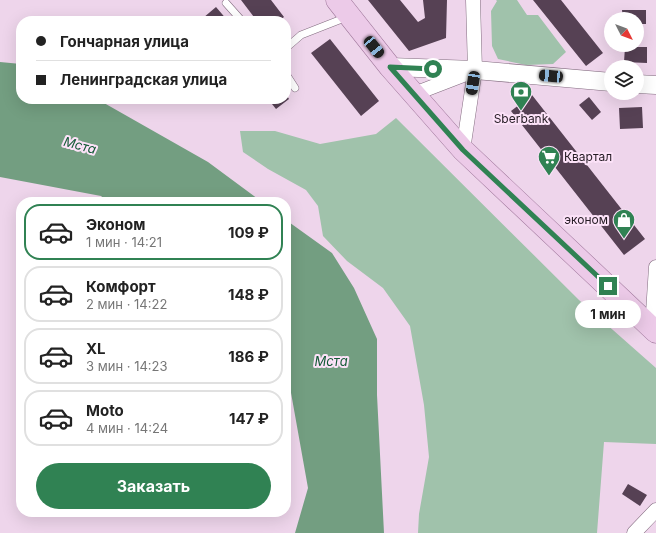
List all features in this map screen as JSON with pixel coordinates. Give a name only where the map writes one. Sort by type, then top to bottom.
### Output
[{"type":"main road","points":[[343,8],[390,67],[463,150],[654,330]]},
{"type":"street","points":[[463,150],[475,70],[472,0]]},
{"type":"street","points":[[390,67],[475,70],[604,81]]},
{"type":"street","points":[[414,94],[475,70]]},
{"type":"street","points":[[644,85],[656,86]]},
{"type":"street","points":[[654,330],[656,267]]},
{"type":"street","points":[[634,533],[656,510]]},
{"type":"lane","points":[[226,3],[238,16]]},
{"type":"lane","points":[[291,44],[301,35],[343,8]]},
{"type":"lane","points":[[291,82],[295,88]]},
{"type":"shaded area","points":[[496,0],[517,0],[527,15],[538,15],[566,52],[553,64],[526,65],[498,59],[492,46],[491,11],[497,1]]},
{"type":"shaded area","points":[[396,118],[579,300],[656,368],[656,444],[604,442],[597,533],[418,533],[419,514],[429,457],[424,405],[410,326],[383,288],[347,261],[323,236],[318,206],[306,190],[268,169],[243,152],[240,131],[275,131],[320,144],[376,134]]},
{"type":"water","name":"Мста","points":[[0,62],[16,64],[16,104],[106,104],[208,162],[255,197],[102,197],[0,177]]},
{"type":"water","name":"Мста","points":[[291,224],[332,253],[354,288],[377,339],[377,395],[384,533],[295,533],[308,488],[291,393]]},
{"type":"building","points":[[241,0],[271,0],[283,16],[253,16]]},
{"type":"building","points":[[368,0],[400,0],[418,22],[425,18],[423,0],[447,0],[446,38],[409,51]]},
{"type":"building","points":[[533,0],[561,0],[603,53],[586,66]]},
{"type":"building","points":[[216,7],[224,16],[205,16]]},
{"type":"building","points":[[622,10],[646,10],[646,24],[644,24],[644,12],[622,12]]},
{"type":"building","points":[[330,39],[379,101],[361,116],[311,53]]},
{"type":"building","points":[[644,47],[647,47],[647,63],[644,63],[644,60],[624,60],[625,52],[644,52]]},
{"type":"building","points":[[532,95],[645,239],[624,255],[511,111]]},
{"type":"building","points":[[589,97],[601,112],[592,120],[579,105]]},
{"type":"building","points":[[272,104],[282,104],[276,109]]},
{"type":"building","points":[[642,107],[643,128],[620,129],[619,108]]},
{"type":"building","points":[[628,484],[647,495],[640,506],[622,494]]},
{"type":"place","name":"Sberbank","points":[[521,112]]},
{"type":"place","name":"Квартал","points":[[549,176]]},
{"type":"place","name":"эконом","points":[[624,240]]},
{"type":"route","points":[[433,69],[390,67],[439,125],[463,150],[608,286]]}]
